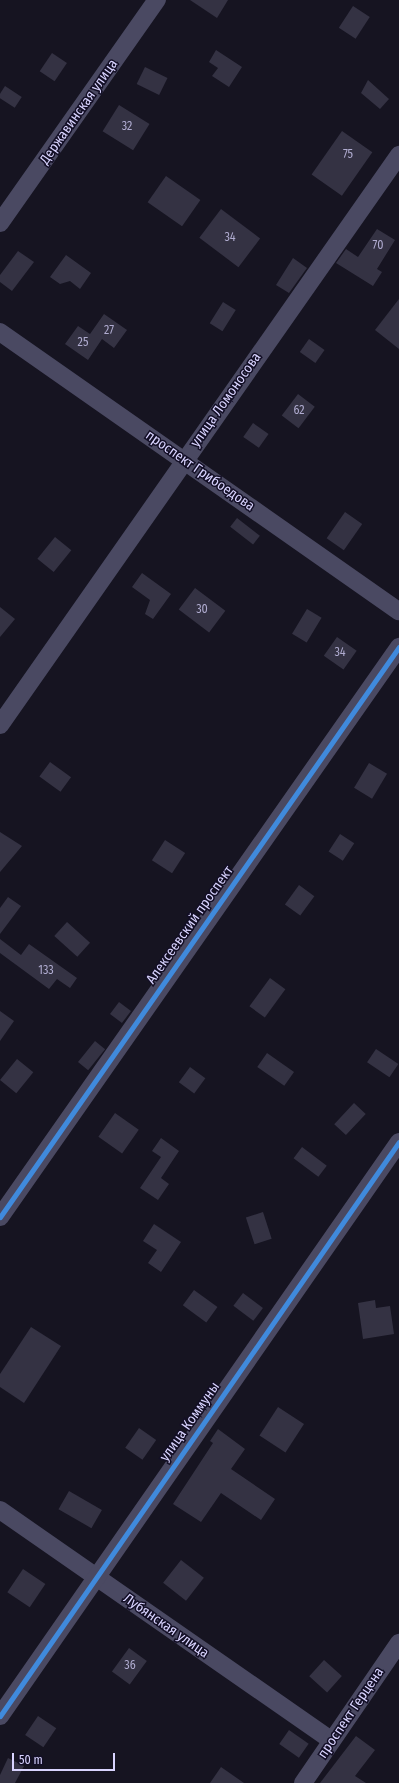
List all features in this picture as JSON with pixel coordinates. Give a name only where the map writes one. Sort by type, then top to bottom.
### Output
[{"type":"street","name":"Державинская улица","points":[[0,223],[157,0]]},
{"type":"street","name":"улица Ломоносова","points":[[0,725],[184,460],[399,155]]},
{"type":"street","name":"проспект Грибоедова","points":[[0,332],[399,611]]},
{"type":"street","name":"Алексеевский проспект","points":[[0,1217],[399,647]]},
{"type":"street","name":"улица Коммуны","points":[[0,1716],[399,1142]]},
{"type":"street","name":"Лубянская улица","points":[[0,1510],[332,1741]]},
{"type":"street","name":"проспект Герцена","points":[[303,1783],[399,1643]]},
{"type":"building","points":[[190,0],[228,0],[217,18]]},
{"type":"building","points":[[353,6],[370,17],[356,39],[339,28]]},
{"type":"building","points":[[216,50],[242,67],[229,87],[212,76],[218,68],[209,62]]},
{"type":"building","points":[[52,53],[67,63],[55,81],[40,71]]},
{"type":"building","points":[[145,67],[167,78],[159,95],[137,84]]},
{"type":"building","points":[[368,80],[389,99],[380,109],[361,93]]},
{"type":"building","points":[[5,86],[22,97],[15,108],[0,98],[0,94]]},
{"type":"building","points":[[119,105],[150,124],[133,150],[103,131]]},
{"type":"building","points":[[342,131],[372,152],[342,196],[312,174]]},
{"type":"building","points":[[166,176],[200,200],[182,226],[148,202]]},
{"type":"building","points":[[221,209],[260,238],[238,267],[199,238]]},
{"type":"building","points":[[377,229],[395,240],[377,269],[382,272],[373,286],[336,263],[346,249],[358,257]]},
{"type":"building","points":[[18,251],[34,262],[12,291],[0,282],[0,275]]},
{"type":"building","points":[[66,255],[91,273],[80,289],[70,281],[60,284],[50,277]]},
{"type":"building","points":[[293,258],[307,268],[289,293],[276,285]]},
{"type":"building","points":[[399,299],[399,349],[375,330]]},
{"type":"building","points":[[223,302],[236,310],[222,331],[210,323]]},
{"type":"building","points":[[104,314],[127,330],[114,348],[102,339],[88,360],[65,344],[78,326],[90,334]]},
{"type":"building","points":[[309,339],[325,350],[315,363],[300,352]]},
{"type":"building","points":[[298,394],[315,407],[299,428],[282,416]]},
{"type":"building","points":[[253,423],[269,434],[259,448],[243,437]]},
{"type":"building","points":[[345,512],[362,524],[344,550],[327,538]]},
{"type":"building","points":[[237,518],[260,536],[253,545],[230,527]]},
{"type":"building","points":[[55,537],[71,550],[54,572],[37,559]]},
{"type":"building","points":[[142,573],[171,594],[153,619],[145,614],[150,600],[132,587]]},
{"type":"building","points":[[195,588],[225,611],[209,632],[179,610]]},
{"type":"building","points":[[0,607],[15,619],[0,637]]},
{"type":"building","points":[[307,609],[322,618],[307,643],[292,634]]},
{"type":"building","points":[[337,637],[357,651],[343,670],[324,656]]},
{"type":"building","points":[[50,762],[71,777],[60,792],[39,777]]},
{"type":"building","points":[[369,763],[387,774],[372,799],[354,788]]},
{"type":"building","points":[[0,832],[22,846],[0,872]]},
{"type":"building","points":[[340,834],[354,843],[343,861],[329,852]]},
{"type":"building","points":[[165,840],[185,853],[172,873],[152,860]]},
{"type":"building","points":[[299,885],[314,896],[300,916],[285,904]]},
{"type":"building","points":[[8,897],[21,906],[0,934],[0,908]]},
{"type":"building","points":[[67,922],[90,943],[77,957],[54,936]]},
{"type":"building","points":[[0,939],[21,955],[29,944],[77,978],[70,988],[57,979],[49,989],[0,953]]},
{"type":"building","points":[[270,978],[285,989],[265,1017],[249,1006]]},
{"type":"building","points":[[119,1002],[131,1011],[122,1023],[110,1014]]},
{"type":"building","points":[[0,1011],[14,1021],[0,1041]]},
{"type":"building","points":[[95,1041],[105,1049],[88,1070],[78,1062]]},
{"type":"building","points":[[376,1049],[398,1064],[389,1077],[367,1062]]},
{"type":"building","points":[[267,1053],[294,1072],[284,1086],[257,1067]]},
{"type":"building","points":[[17,1059],[33,1072],[16,1093],[0,1080]]},
{"type":"building","points":[[190,1067],[205,1078],[194,1094],[179,1082]]},
{"type":"building","points":[[354,1103],[366,1114],[346,1135],[334,1124]]},
{"type":"building","points":[[115,1113],[139,1130],[122,1153],[98,1137]]},
{"type":"building","points":[[161,1138],[179,1151],[161,1178],[169,1184],[158,1200],[140,1188],[161,1157],[152,1151]]},
{"type":"building","points":[[302,1147],[327,1166],[318,1177],[294,1158]]},
{"type":"building","points":[[263,1212],[272,1239],[255,1244],[246,1218]]},
{"type":"building","points":[[154,1224],[181,1242],[161,1272],[148,1263],[157,1250],[143,1241]]},
{"type":"building","points":[[194,1290],[217,1307],[206,1322],[183,1305]]},
{"type":"building","points":[[243,1293],[263,1308],[253,1321],[233,1306]]},
{"type":"building","points":[[375,1300],[376,1308],[390,1306],[394,1334],[363,1339],[358,1303]]},
{"type":"building","points":[[31,1327],[61,1346],[24,1403],[0,1387],[0,1374]]},
{"type":"building","points":[[278,1407],[304,1424],[285,1452],[259,1436]]},
{"type":"building","points":[[139,1428],[156,1440],[142,1460],[125,1448]]},
{"type":"building","points":[[218,1429],[245,1449],[231,1469],[275,1499],[261,1520],[221,1493],[201,1522],[173,1504],[213,1443],[210,1441]]},
{"type":"building","points":[[69,1491],[102,1510],[91,1528],[58,1509]]},
{"type":"building","points":[[181,1560],[204,1578],[186,1601],[163,1583]]},
{"type":"building","points":[[23,1569],[45,1584],[30,1607],[7,1592]]},
{"type":"building","points":[[129,1648],[147,1661],[130,1684],[112,1671]]},
{"type":"building","points":[[324,1660],[342,1676],[327,1692],[309,1676]]},
{"type":"building","points":[[38,1716],[56,1728],[43,1747],[25,1735]]},
{"type":"building","points":[[289,1730],[309,1744],[299,1758],[279,1744]]},
{"type":"building","points":[[356,1736],[375,1750],[355,1776],[366,1783],[320,1783]]},
{"type":"building","points":[[8,1758],[24,1766],[15,1783],[0,1783],[0,1775]]},
{"type":"building","points":[[221,1767],[244,1783],[210,1783]]},
{"type":"cycle path","points":[[0,1217],[399,647]]},
{"type":"cycle path","points":[[0,1716],[399,1142]]}]
